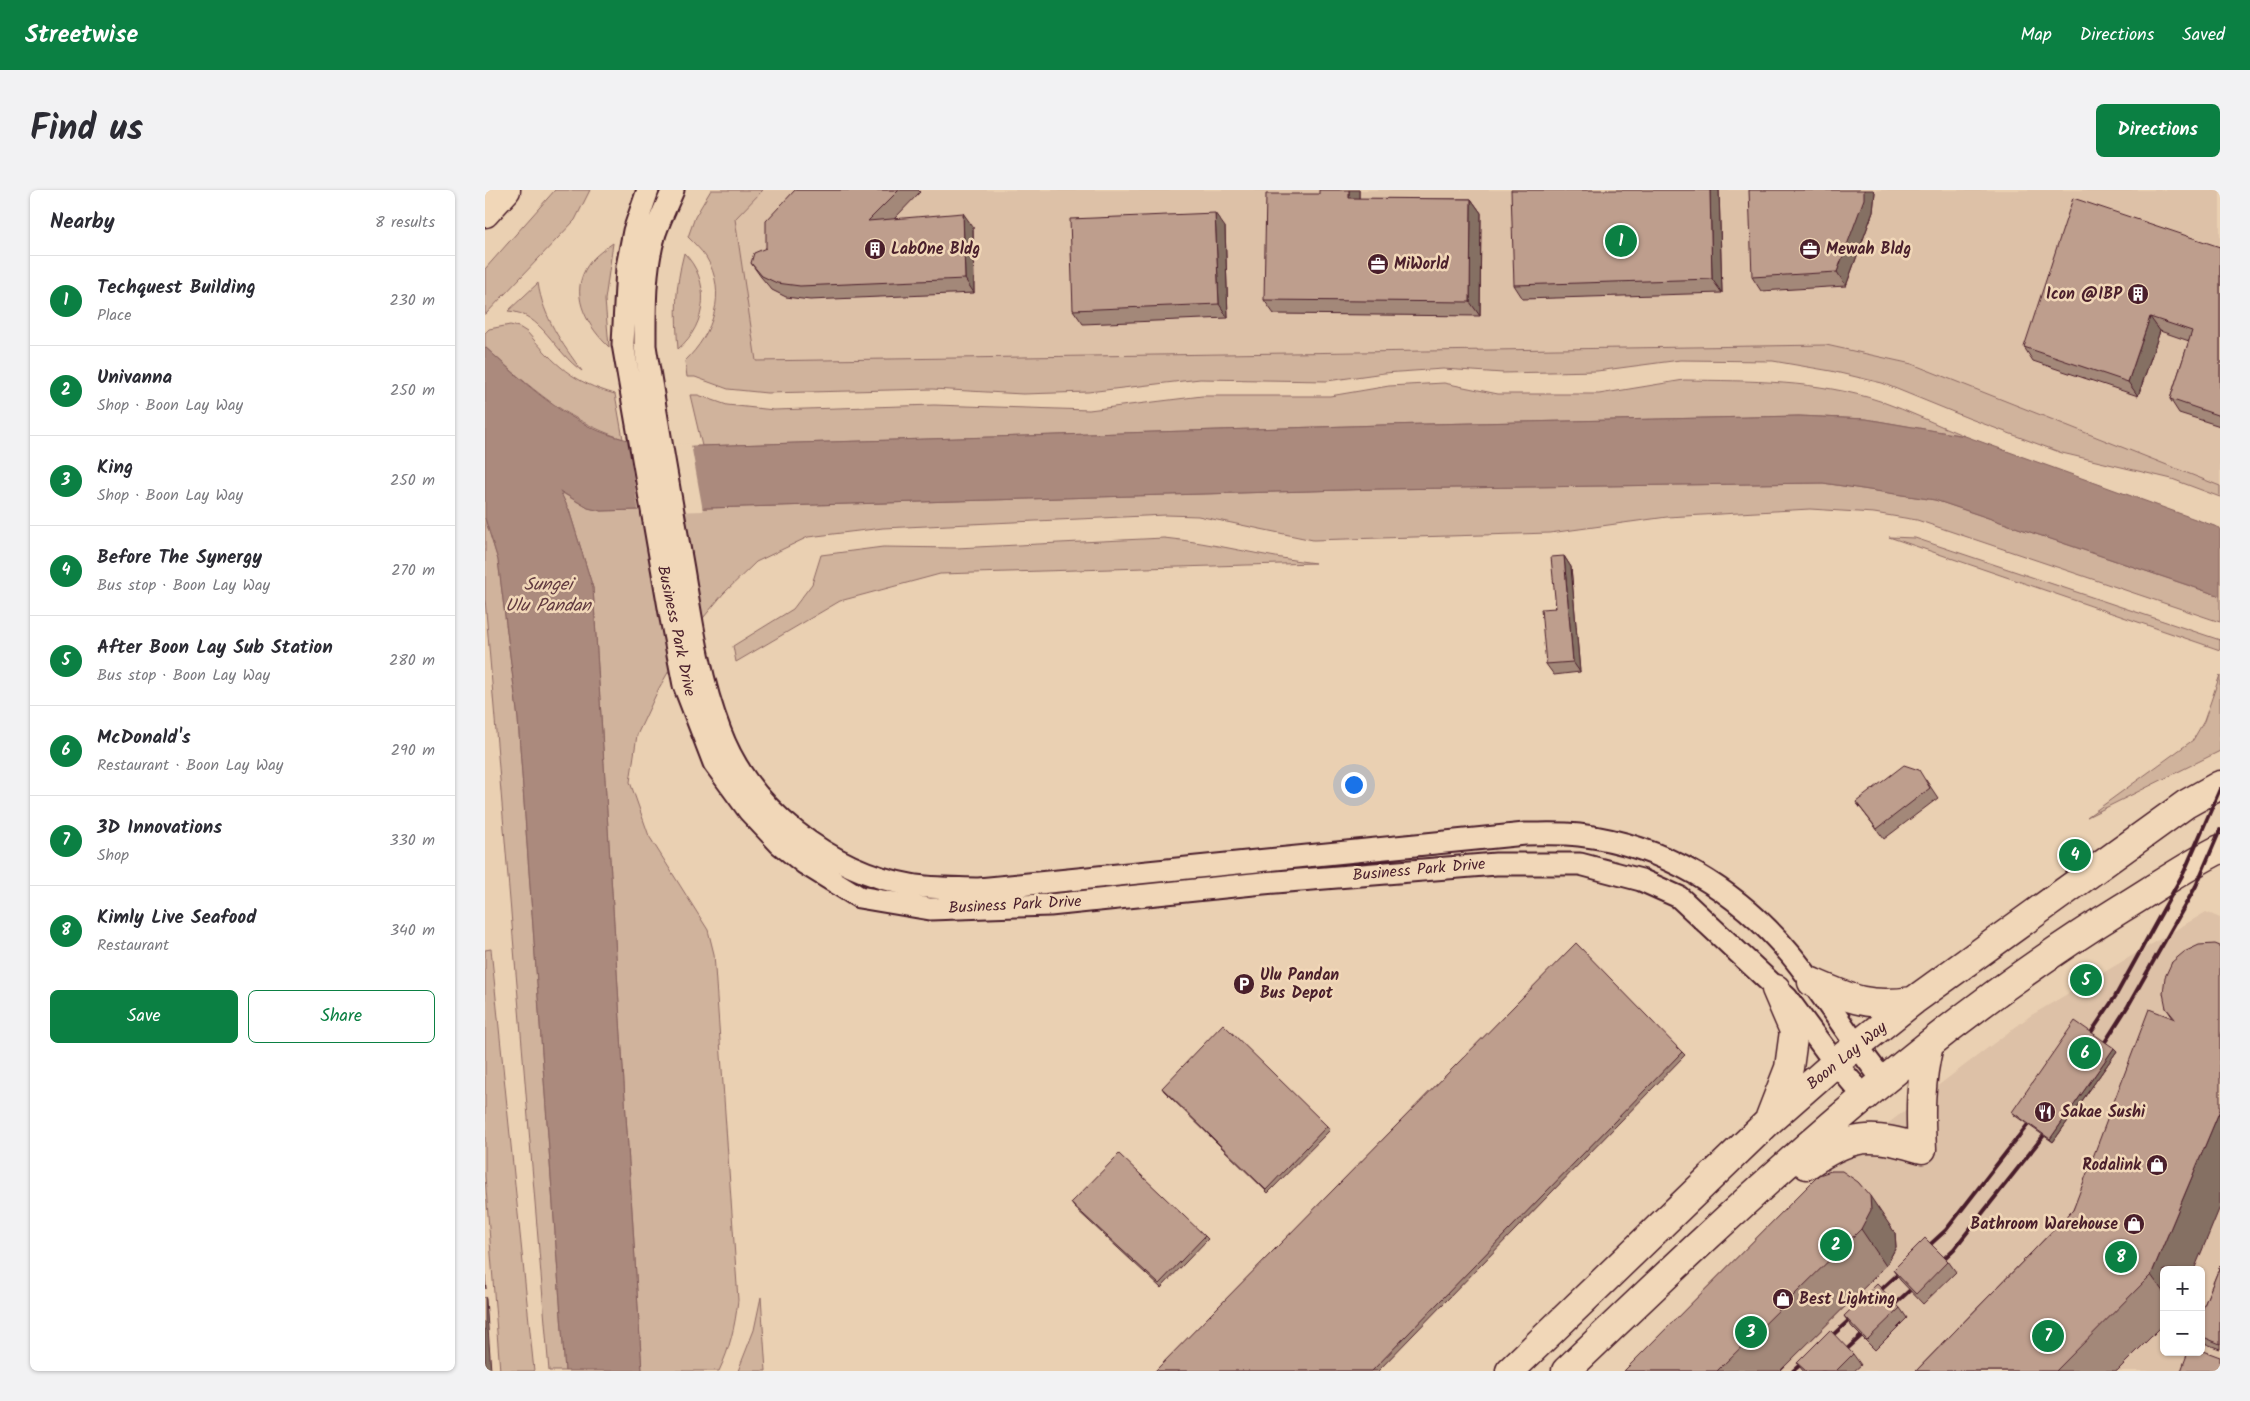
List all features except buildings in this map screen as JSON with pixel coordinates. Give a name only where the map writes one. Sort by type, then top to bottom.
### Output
[{"type":"main road","points":[[485,214],[506,190]]},
{"type":"main road","name":"Boon Lay Way","points":[[1510,1371],[1769,1121],[1846,1055],[1913,1002],[2186,804],[2220,785]]},
{"type":"main road","points":[[1566,1371],[1728,1215],[1874,1089],[1929,1045],[2022,972],[2088,929],[2220,849]]},
{"type":"main road","points":[[1812,982],[1849,999],[1872,1004],[1913,1002]]},
{"type":"main road","points":[[1769,1121],[1789,1068],[1794,1031],[1776,989]]},
{"type":"main road","points":[[1728,1215],[1842,1143],[1863,1137],[1879,1138],[1923,1149],[1920,1104],[1922,1076],[1929,1045]]},
{"type":"street","name":"Business Park Drive","points":[[648,190],[634,231],[627,267],[623,344],[670,613],[685,684],[714,763],[749,811],[780,844],[804,862],[859,897],[930,910],[1050,905],[1263,883],[1497,864],[1580,864],[1641,880],[1679,897],[1846,1055],[1874,1089]]},
{"type":"street","name":"Business Park Drive","points":[[673,190],[655,234],[651,251],[645,297],[645,346],[699,664],[720,732],[740,771],[764,801],[809,842],[841,861],[872,876],[912,886],[979,889],[1525,834],[1577,835],[1641,848],[1678,863],[1705,879],[1736,900],[1762,924],[1791,954],[1812,982],[1846,1055]]},
{"type":"shaded area","points":[[555,190],[590,190],[575,220],[485,315],[485,269]]},
{"type":"shaded area","points":[[711,190],[763,190],[735,219],[756,361],[1826,345],[1912,364],[2220,486],[2220,497],[2172,479],[2062,453],[1882,383],[1831,371],[1773,361],[1680,360],[1597,371],[1503,373],[1443,369],[1384,373],[1327,381],[1200,379],[1088,392],[1023,394],[932,389],[767,393],[728,389],[695,377],[687,377],[685,361],[695,350],[710,326],[716,299],[713,271],[706,257],[688,237],[695,217]]},
{"type":"shaded area","points":[[763,190],[2220,190],[2220,486],[1912,364],[1826,345],[756,361],[735,218]]},
{"type":"shaded area","points":[[613,243],[605,300],[609,347],[589,322],[581,302],[580,291],[581,281],[587,266],[597,255]]},
{"type":"shaded area","points":[[684,253],[693,264],[699,276],[702,302],[700,315],[695,327],[688,339],[678,349],[677,300]]},
{"type":"shaded area","points":[[538,283],[544,307],[554,330],[582,371],[563,354],[539,326],[520,313],[508,311]]},
{"type":"shaded area","points":[[510,325],[519,327],[527,332],[556,363],[576,378],[615,394],[623,439],[583,422],[549,401],[485,347],[485,333],[489,329]]},
{"type":"shaded area","points":[[1684,380],[1783,383],[1832,389],[1880,401],[1965,436],[1866,419],[1799,416],[1382,425],[702,446],[690,395],[698,395],[727,405],[774,410],[934,405],[1089,410],[1202,396],[1330,396],[1389,386],[1444,383],[1498,394],[1599,394]]},
{"type":"shaded area","points":[[1823,483],[1935,500],[2220,596],[2220,622],[1917,520],[1874,513],[1810,509],[1667,517],[1550,533],[1313,540],[1198,516],[1166,515],[883,528],[808,537],[756,562],[723,594],[699,623],[659,688],[637,735],[630,782],[649,836],[708,930],[714,954],[738,1300],[732,1337],[719,1371],[642,1371],[593,588],[569,510],[559,491],[588,508],[601,511],[1380,489]]},
{"type":"shaded area","points":[[485,518],[498,560],[518,719],[565,1371],[549,1371],[485,599]]},
{"type":"shaded area","points":[[1889,537],[1915,538],[2220,640],[2220,650]]},
{"type":"shaded area","points":[[1164,538],[1315,563],[940,574],[840,601],[736,662],[733,646],[793,609],[812,584],[821,555],[883,547],[956,548]]},
{"type":"shaded area","points":[[2220,675],[2220,751],[2087,817],[2193,740],[2204,721]]},
{"type":"shaded area","points":[[2206,912],[2220,918],[2220,1371],[1624,1371],[1825,1171],[2030,1016]]},
{"type":"shaded area","points":[[491,949],[534,1371],[500,1371],[485,1176],[485,950]]},
{"type":"shaded area","points":[[761,1297],[766,1371],[738,1371],[754,1330]]},
{"type":"water","name":"Sungei Ulu Pandan","points":[[485,347],[553,405],[583,423],[616,437],[666,447],[1382,425],[1799,416],[1866,419],[1965,436],[2220,528],[2220,596],[1935,500],[1823,483],[1380,489],[601,511],[588,508],[560,491],[569,510],[593,588],[642,1371],[565,1371],[518,719],[498,560],[485,518]]},
{"type":"pier","points":[[627,437],[667,445],[691,444],[703,511],[639,513]]},
{"type":"railway","points":[[2084,1043],[2115,997],[2184,872],[2220,789]]},
{"type":"railway","points":[[2098,1053],[2128,1006],[2196,886],[2220,830]]},
{"type":"railway","points":[[1922,1252],[1946,1230],[2036,1114]]},
{"type":"railway","points":[[1935,1267],[1954,1249],[2052,1125]]},
{"type":"railway","points":[[1872,1298],[1907,1266]]},
{"type":"railway","points":[[1885,1313],[1920,1281]]},
{"type":"railway","points":[[1823,1344],[1858,1312]]},
{"type":"railway","points":[[1823,1371],[1871,1327]]},
{"type":"railway","points":[[1793,1371],[1810,1356]]},
{"type":"place","name":"Techquest Building","points":[[1621,241]]},
{"type":"place","name":"LabOne Bldg","points":[[875,249]]},
{"type":"place","name":"Mewah Bldg","points":[[1810,249]]},
{"type":"place","name":"MiWorld","points":[[1378,264]]},
{"type":"place","name":"Icon @IBP","points":[[2138,294]]},
{"type":"place","name":"Before The Synergy","points":[[2075,855]]},
{"type":"place","name":"After Boon Lay Sub Station","points":[[2086,980]]},
{"type":"place","name":"Ulu Pandan Bus Depot","points":[[1244,984]]},
{"type":"place","name":"McDonald's","points":[[2085,1053]]},
{"type":"place","name":"Sakae Sushi","points":[[2045,1112]]},
{"type":"place","name":"Rodalink","points":[[2157,1165]]},
{"type":"place","name":"Bathroom Warehouse","points":[[2134,1224]]},
{"type":"place","name":"Univanna","points":[[1836,1245]]},
{"type":"place","name":"Kimly Live Seafood","points":[[2121,1257]]},
{"type":"place","name":"Best Lighting","points":[[1783,1299]]},
{"type":"place","name":"King","points":[[1751,1332]]},
{"type":"place","name":"3D Innovations","points":[[2048,1336]]}]
